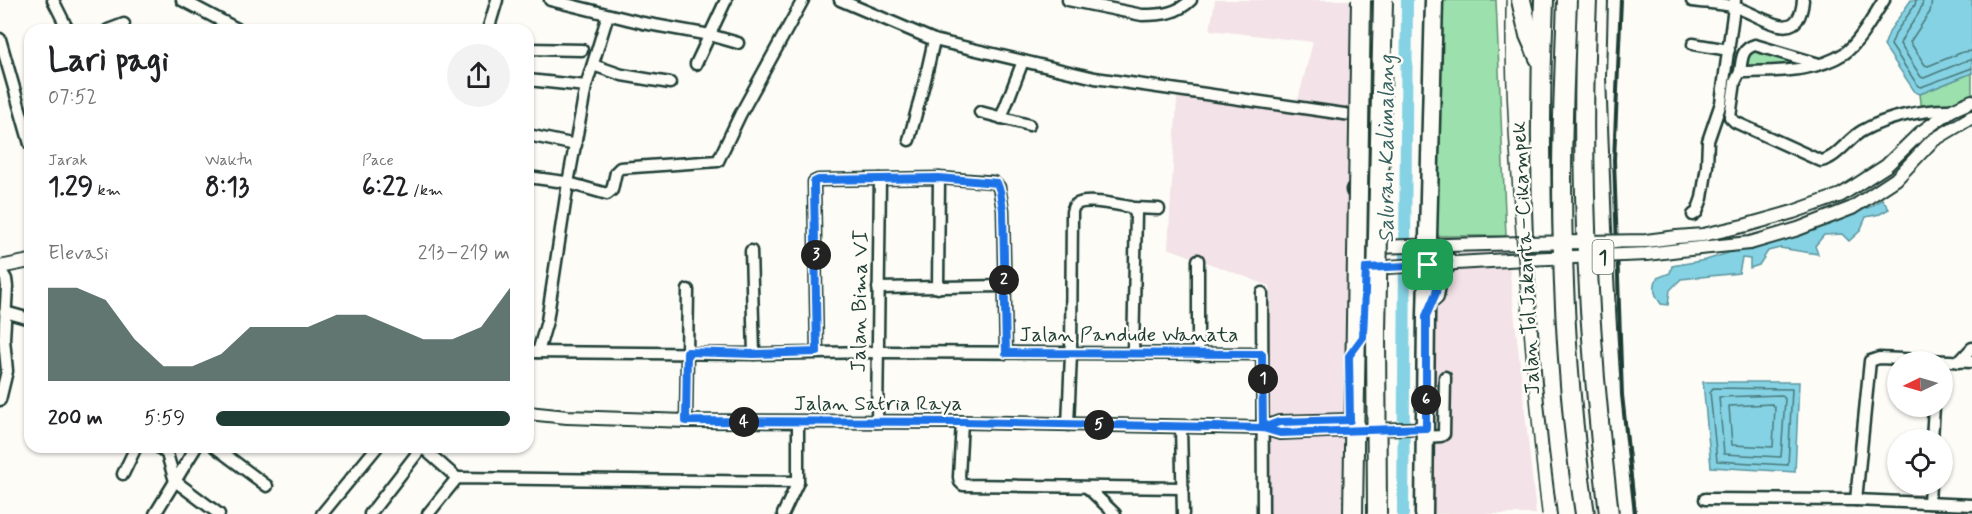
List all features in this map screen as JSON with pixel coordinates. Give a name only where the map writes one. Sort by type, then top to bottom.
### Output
[{"type":"highway","points":[[1352,514],[1361,0]]},
{"type":"highway","points":[[1377,514],[1377,330],[1383,0]]},
{"type":"highway","points":[[1521,0],[1529,34],[1541,62]]},
{"type":"highway","name":"Jalan Tol Jakarta–Cikampek","points":[[1544,0],[1541,62],[1542,202],[1553,392],[1567,514]]},
{"type":"highway","name":"1","points":[[1568,0],[1562,176],[1563,273],[1573,410],[1585,514]]},
{"type":"highway","name":"1","points":[[1587,0],[1584,97],[1586,252],[1598,424],[1609,514]]},
{"type":"highway","name":"1","points":[[1598,0],[1596,77],[1604,278],[1610,375],[1626,514]]},
{"type":"main road","points":[[1352,514],[1349,356],[1353,0]]},
{"type":"main road","points":[[1424,514],[1422,431],[1426,316],[1423,266],[1434,0]]},
{"type":"main road","points":[[1349,356],[1363,337],[1373,268],[1373,247],[1367,210],[1351,183]]},
{"type":"main road","points":[[1426,316],[1436,293],[1439,274],[1449,262]]},
{"type":"street","points":[[53,0],[65,24]]},
{"type":"street","points":[[182,0],[228,24]]},
{"type":"street","points":[[491,24],[497,0]]},
{"type":"street","points":[[550,0],[738,43]]},
{"type":"street","points":[[696,64],[726,0]]},
{"type":"street","points":[[534,178],[568,183],[607,194],[612,190],[616,172],[620,168],[718,161],[740,115],[803,0]]},
{"type":"street","points":[[840,0],[857,4],[934,40],[1095,78],[1352,115]]},
{"type":"street","points":[[1068,0],[1142,15],[1153,15],[1178,10],[1191,0]]},
{"type":"street","points":[[1692,1],[1735,3],[1782,26],[1798,21],[1803,0]]},
{"type":"street","points":[[1740,72],[1800,70],[1846,52],[1866,29],[1884,0]]},
{"type":"street","points":[[1693,215],[1697,212],[1702,198],[1708,141],[1721,103],[1735,3]]},
{"type":"street","points":[[534,350],[547,321],[568,183],[586,86],[608,15]]},
{"type":"street","points":[[0,39],[24,111]]},
{"type":"street","points":[[909,140],[934,40]]},
{"type":"street","points":[[1693,44],[1729,50]]},
{"type":"street","points":[[1820,64],[1755,45],[1747,47],[1735,82],[1730,113],[1733,121],[1816,160],[1826,160],[1862,131],[1919,112],[1952,110]]},
{"type":"street","points":[[534,49],[582,50]]},
{"type":"street","points":[[1000,118],[1023,61]]},
{"type":"street","points":[[592,65],[622,75],[670,83]]},
{"type":"street","points":[[534,81],[586,86]]},
{"type":"street","points":[[1373,247],[1646,241],[1703,235],[1793,212],[1841,195],[1886,166],[1920,133],[1952,110],[1972,101]]},
{"type":"street","points":[[980,112],[1029,125]]},
{"type":"street","points":[[1373,268],[1423,266],[1449,262],[1647,254],[1750,243],[1798,229],[1852,208],[1896,179],[1932,141],[1972,117]]},
{"type":"street","points":[[534,136],[576,145]]},
{"type":"street","points":[[938,288],[939,178]]},
{"type":"street","points":[[817,352],[814,187],[816,180],[939,178],[997,183],[1003,210],[1006,353]]},
{"type":"street","name":"Jalan Bima VI","points":[[877,422],[880,179]]},
{"type":"street","points":[[1068,424],[1072,209],[1079,203],[1159,209]]},
{"type":"street","points":[[1133,354],[1137,219],[1134,208]]},
{"type":"street","points":[[751,251],[754,354]]},
{"type":"street","points":[[1198,260],[1198,355]]},
{"type":"street","points":[[0,400],[7,371],[2,339],[7,287],[1,268],[24,262]]},
{"type":"street","points":[[878,288],[1004,286]]},
{"type":"street","points":[[686,421],[688,290]]},
{"type":"street","points":[[1262,293],[1263,514]]},
{"type":"street","points":[[5,312],[24,317]]},
{"type":"street","points":[[1959,362],[1972,348]]},
{"type":"street","name":"Jalan Pandude Wanata","points":[[534,352],[1262,354]]},
{"type":"street","points":[[1856,500],[1870,361],[1876,358],[1887,359]]},
{"type":"street","points":[[1953,362],[1972,362]]},
{"type":"street","points":[[1350,425],[1422,431],[1441,436],[1444,434],[1445,377]]},
{"type":"street","name":"Jalan Satria Raya","points":[[534,414],[686,421],[962,422],[1263,428],[1280,433],[1350,425]]},
{"type":"street","points":[[962,422],[959,477],[963,485],[1183,488]]},
{"type":"street","points":[[783,514],[798,482],[798,423]]},
{"type":"street","points":[[1181,427],[1184,514]]},
{"type":"street","points":[[123,474],[133,453]]},
{"type":"street","points":[[166,453],[175,481],[219,514]]},
{"type":"street","points":[[154,514],[192,453]]},
{"type":"street","points":[[222,453],[267,486]]},
{"type":"street","points":[[322,514],[371,453]]},
{"type":"street","points":[[370,514],[417,453]]},
{"type":"street","points":[[429,453],[457,478],[798,482]]},
{"type":"street","points":[[428,514],[457,478]]},
{"type":"street","points":[[1088,488],[1115,514]]},
{"type":"street","points":[[1929,495],[1929,503]]},
{"type":"street","points":[[1706,499],[1856,500],[1972,505]]},
{"type":"shaded area","points":[[1215,0],[1353,0],[1350,514],[1267,514],[1270,286],[1168,248],[1178,83],[1295,111],[1313,42],[1210,30]]},
{"type":"shaded area","points":[[1429,236],[1506,236],[1536,514],[1424,514]]},
{"type":"green space","points":[[1440,0],[1496,0],[1506,236],[1429,236]]},
{"type":"green space","points":[[1747,47],[1820,64],[1740,72]]},
{"type":"green space","points":[[1972,73],[1972,101],[1922,111],[1920,94]]},
{"type":"water","points":[[1911,0],[1972,0],[1972,73],[1920,94],[1915,92],[1884,46],[1890,30]]},
{"type":"water","points":[[1882,199],[1889,209],[1866,217],[1860,231],[1849,241],[1842,234],[1824,235],[1815,246],[1818,254],[1780,248],[1768,251],[1759,265],[1750,268],[1750,259],[1742,258],[1739,273],[1681,279],[1670,290],[1668,305],[1661,304],[1656,295],[1654,289],[1657,278],[1670,273],[1672,266],[1706,260],[1853,214]]},
{"type":"water","points":[[1703,382],[1799,382],[1795,472],[1711,467]]},
{"type":"waterway","name":"Saluran Kalimalang","points":[[1403,514],[1407,0]]},
{"type":"tram line","points":[[1506,0],[1506,68],[1511,171],[1529,394],[1542,514]]},
{"type":"railway","points":[[1621,0],[1614,160],[1622,395],[1635,514]]},
{"type":"route","points":[[1428,265],[1366,268],[1363,337],[1349,356],[1350,420],[1279,422],[1263,428],[1262,354],[1006,353],[1003,210],[997,183],[939,178],[818,180],[814,182],[817,352],[754,354],[687,352],[686,421],[1068,424],[1263,428],[1280,433],[1370,428],[1426,428],[1426,316],[1436,293],[1439,274],[1449,262],[1428,265]]}]
